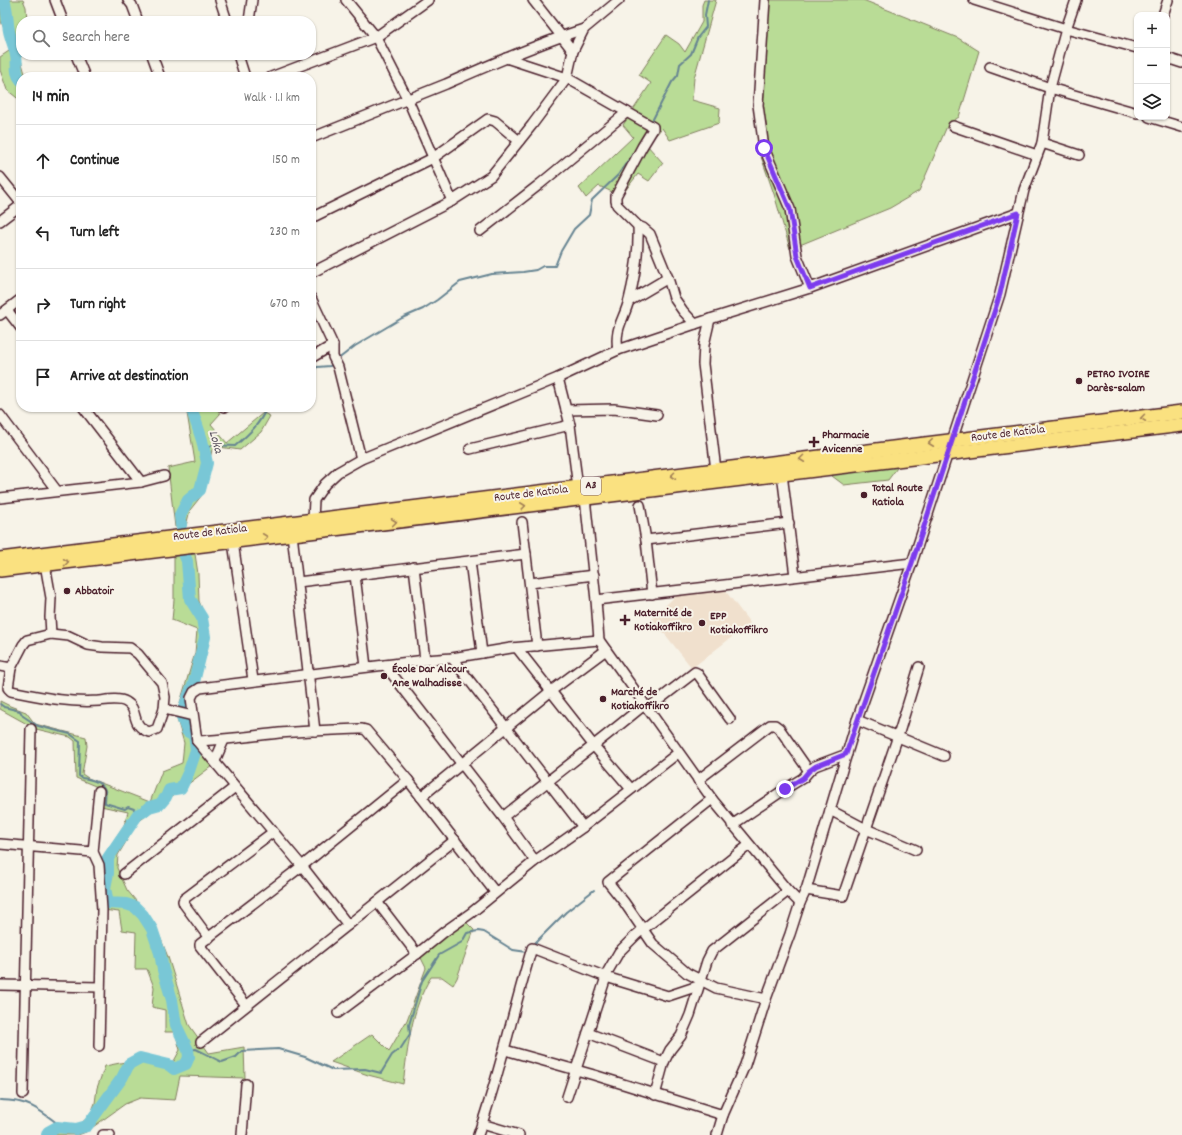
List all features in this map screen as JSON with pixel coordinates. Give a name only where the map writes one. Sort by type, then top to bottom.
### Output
[{"type":"highway","name":"Route de Katiola","points":[[0,560],[313,520],[782,474],[1182,412]]},
{"type":"highway","name":"Route de Katiola","points":[[0,570],[292,534],[581,493],[716,470],[1182,425]]},
{"type":"street","points":[[54,0],[61,16]]},
{"type":"street","points":[[128,0],[132,5],[136,16]]},
{"type":"street","points":[[220,0],[225,16]]},
{"type":"street","points":[[250,16],[252,0]]},
{"type":"street","points":[[346,0],[376,37],[408,100],[452,201]]},
{"type":"street","points":[[316,60],[376,37],[428,0]]},
{"type":"street","points":[[533,0],[573,50]]},
{"type":"street","points":[[316,271],[452,201],[491,176],[568,78],[573,50],[584,29],[619,0]]},
{"type":"street","points":[[765,0],[758,105],[764,148],[790,209],[797,256],[810,288]]},
{"type":"street","points":[[974,0],[1066,29],[1134,47]]},
{"type":"street","points":[[716,1135],[745,1065],[766,999],[806,890],[857,720],[912,563],[1000,294],[1024,190],[1042,143],[1050,88],[1066,29],[1076,0]]},
{"type":"street","points":[[1164,12],[1168,0]]},
{"type":"street","points":[[316,136],[408,100],[561,36],[584,29]]},
{"type":"street","points":[[506,58],[568,78],[649,124],[653,129],[616,196],[616,201],[617,205],[638,226],[650,234],[668,278],[674,298],[683,312],[695,324]]},
{"type":"street","points":[[1170,59],[1182,63]]},
{"type":"street","points":[[78,60],[82,72]]},
{"type":"street","points":[[154,60],[158,72]]},
{"type":"street","points":[[240,60],[244,72]]},
{"type":"street","points":[[244,60],[244,72]]},
{"type":"street","points":[[284,72],[316,60]]},
{"type":"street","points":[[990,67],[1050,88],[1134,112]]},
{"type":"street","points":[[480,231],[540,184],[627,112]]},
{"type":"street","points":[[316,216],[433,158],[488,119],[495,120],[519,141]]},
{"type":"street","points":[[1159,120],[1182,127]]},
{"type":"street","points":[[953,126],[1037,156]]},
{"type":"street","points":[[1042,143],[1079,155]]},
{"type":"street","points":[[0,176],[16,197]]},
{"type":"street","points":[[0,221],[16,208]]},
{"type":"street","points":[[313,520],[314,500],[325,484],[338,472],[360,459],[558,378],[618,350],[710,318],[810,288],[1018,213]]},
{"type":"street","points":[[618,350],[616,340],[617,330],[629,301],[636,257],[638,226]]},
{"type":"street","points":[[629,301],[668,278]]},
{"type":"street","points":[[16,303],[3,313],[16,324]]},
{"type":"street","points":[[316,309],[333,345],[333,357],[338,367],[360,459]]},
{"type":"street","points":[[710,318],[704,345],[703,364],[716,470]]},
{"type":"street","points":[[316,355],[333,345]]},
{"type":"street","points":[[558,378],[570,425],[594,575],[599,640],[712,799],[788,891],[800,903]]},
{"type":"street","points":[[566,410],[614,409],[657,415]]},
{"type":"street","points":[[87,412],[141,482]]},
{"type":"street","points":[[0,415],[57,491]]},
{"type":"street","points":[[470,449],[570,425]]},
{"type":"street","points":[[782,474],[795,576]]},
{"type":"street","points":[[0,498],[141,482],[164,476]]},
{"type":"street","points":[[640,505],[646,540],[652,594]]},
{"type":"street","points":[[522,522],[537,646]]},
{"type":"street","points":[[646,540],[789,523]]},
{"type":"street","points":[[292,534],[309,674],[314,731]]},
{"type":"street","points":[[233,542],[253,680]]},
{"type":"street","points":[[298,582],[526,554]]},
{"type":"street","points":[[470,561],[482,653]]},
{"type":"street","points":[[596,600],[912,563]]},
{"type":"street","points":[[45,564],[51,598],[51,634]]},
{"type":"street","points":[[414,568],[425,660]]},
{"type":"street","points":[[355,575],[366,667]]},
{"type":"street","points":[[530,583],[594,575]]},
{"type":"street","points":[[51,634],[69,636],[88,645],[130,648],[138,654],[162,683],[168,710],[158,729],[149,732],[138,726],[132,707],[127,702],[118,700],[77,702],[11,691],[8,688],[11,668],[27,640],[51,634]]},
{"type":"street","points":[[348,925],[302,866],[197,741],[191,698],[194,692],[200,688],[253,680],[452,658],[517,648],[599,640]]},
{"type":"street","points":[[517,648],[594,746],[631,789]]},
{"type":"street","points":[[421,797],[551,691],[606,650]]},
{"type":"street","points":[[452,658],[583,827]]},
{"type":"street","points":[[385,665],[536,861]]},
{"type":"street","points":[[0,666],[11,668]]},
{"type":"street","points":[[806,890],[843,896],[898,736],[919,667]]},
{"type":"street","points":[[503,817],[547,781],[695,672],[730,719]]},
{"type":"street","points":[[168,710],[193,716]]},
{"type":"street","points":[[857,720],[944,756]]},
{"type":"street","points":[[698,780],[770,725],[775,725],[780,728],[809,771]]},
{"type":"street","points":[[23,1094],[31,729]]},
{"type":"street","points":[[197,741],[224,740],[279,733],[366,730],[408,780],[495,892]]},
{"type":"street","points":[[215,761],[224,740]]},
{"type":"street","points":[[338,1013],[471,913],[495,892],[583,827],[678,753]]},
{"type":"street","points":[[732,824],[803,778],[809,771],[821,764],[846,754]]},
{"type":"street","points":[[246,1005],[200,946],[200,944],[302,866],[408,780]]},
{"type":"street","points":[[124,874],[235,787]]},
{"type":"street","points":[[99,791],[93,852],[99,865],[102,910],[99,1046]]},
{"type":"street","points":[[712,799],[608,882],[624,902],[653,944],[699,983],[766,999]]},
{"type":"street","points":[[830,810],[866,829],[916,850]]},
{"type":"street","points":[[209,938],[184,904],[184,899],[273,832]]},
{"type":"street","points":[[200,1042],[455,840]]},
{"type":"street","points":[[0,844],[93,852]]},
{"type":"street","points":[[567,1097],[606,977],[611,964],[619,952],[643,930],[750,846]]},
{"type":"street","points":[[655,1095],[664,1062],[670,1050],[681,1036],[690,1015],[707,961],[712,951],[788,891]]},
{"type":"street","points":[[377,902],[417,954]]},
{"type":"street","points":[[478,1135],[505,1050],[520,988],[532,948],[606,977],[668,996],[699,983]]},
{"type":"street","points":[[0,985],[100,986]]},
{"type":"street","points":[[588,1033],[664,1062]]},
{"type":"street","points":[[505,1050],[575,1071],[594,1075],[723,1115]]},
{"type":"street","points":[[242,1135],[246,1084]]},
{"type":"street","points":[[482,1124],[519,1135]]},
{"type":"street","points":[[103,1135],[110,1135]]},
{"type":"shaded area","points":[[724,589],[750,623],[692,668],[652,618],[681,591]]},
{"type":"green space","points":[[0,0],[23,0],[26,7],[27,16],[16,16],[16,60],[21,60],[25,72],[16,72],[16,97],[7,90],[0,70],[0,57],[12,49],[0,19]]},
{"type":"green space","points":[[704,0],[716,0],[694,78],[692,100],[720,108],[719,123],[670,140],[662,128],[647,145],[663,163],[649,181],[638,174],[621,196],[599,186],[586,198],[579,188],[633,137],[623,125],[651,83],[639,75],[666,35],[679,44],[685,52],[702,22],[702,5]]},
{"type":"green space","points":[[770,0],[863,0],[958,38],[979,51],[959,117],[948,124],[919,191],[890,208],[790,249],[774,194],[758,148]]},
{"type":"green space","points":[[187,412],[219,412],[220,414],[211,424],[227,443],[263,413],[270,416],[261,432],[240,450],[219,447],[212,450],[202,495],[190,510],[186,526],[175,527],[168,468],[195,462]]},
{"type":"green space","points":[[900,464],[888,480],[844,485],[828,473]]},
{"type":"green space","points":[[195,554],[198,574],[199,601],[206,619],[207,651],[188,703],[193,738],[212,766],[138,822],[118,855],[117,868],[127,890],[155,924],[168,957],[189,1025],[209,1053],[244,1047],[245,1078],[180,1076],[175,1100],[140,1098],[125,1104],[86,1132],[78,1135],[49,1135],[81,1123],[90,1116],[95,1103],[97,1088],[105,1066],[145,1058],[165,1062],[174,1061],[180,1050],[175,1032],[165,1032],[165,1010],[152,1007],[154,987],[147,969],[135,969],[136,932],[122,930],[119,912],[103,910],[100,861],[124,825],[128,812],[101,806],[100,788],[76,778],[75,741],[70,737],[36,729],[0,709],[0,701],[26,712],[35,724],[86,737],[87,746],[82,774],[88,778],[150,802],[162,771],[182,763],[184,743],[176,716],[195,653],[197,630],[172,620],[174,600],[174,556]]},
{"type":"green space","points":[[465,921],[474,930],[457,978],[453,985],[442,977],[431,977],[419,1002],[411,1029],[403,1084],[368,1075],[331,1062],[372,1034],[389,1051],[407,1020],[426,968],[420,956]]},
{"type":"waterway","name":"Loka","points":[[4,0],[9,31],[16,56]]},
{"type":"waterway","points":[[651,123],[672,82],[678,75],[680,64],[691,54],[698,37],[706,27],[705,15],[708,0]]},
{"type":"waterway","name":"Loka","points":[[17,60],[17,72]]},
{"type":"waterway","points":[[337,360],[355,346],[402,318],[423,309],[460,282],[492,274],[523,272],[536,270],[543,266],[555,266],[561,251],[574,229],[589,215],[592,200],[618,175],[636,149]]},
{"type":"waterway","points":[[316,368],[330,366],[334,363]]},
{"type":"waterway","name":"Loka","points":[[181,525],[180,515],[188,500],[200,490],[207,463],[202,440],[193,412]]},
{"type":"waterway","points":[[205,452],[212,445],[235,446],[254,428],[264,412]]},
{"type":"waterway","points":[[47,1135],[48,1132],[57,1127],[76,1129],[87,1126],[122,1078],[129,1064],[140,1058],[169,1065],[174,1069],[186,1064],[189,1057],[188,1050],[176,1025],[172,1000],[152,929],[143,915],[135,907],[126,904],[108,903],[105,888],[108,873],[108,858],[138,814],[149,807],[160,804],[166,797],[169,790],[181,788],[196,750],[194,735],[187,731],[181,715],[194,682],[205,637],[202,618],[190,599],[187,561],[184,554]]},
{"type":"waterway","points":[[0,704],[4,707],[20,711],[23,716],[38,726],[70,734],[80,741],[79,776],[95,781],[103,787],[105,791],[105,803],[125,809],[128,807],[134,809],[138,814]]},
{"type":"waterway","points":[[532,946],[566,912],[594,890]]},
{"type":"waterway","points":[[188,1050],[196,1049],[222,1062],[236,1057],[242,1051],[278,1049],[305,1057],[333,1070],[365,1069],[381,1073],[392,1055],[401,1048],[410,1034],[409,1025],[422,981],[439,955],[462,942],[467,933],[478,931],[484,932],[513,950],[527,952]]},
{"type":"waterway","points":[[0,1100],[10,1100],[34,1107],[62,1127]]},
{"type":"place","name":"PETRO IVOIRE Darès-salam","points":[[1079,381]]},
{"type":"place","name":"Pharmacie Avicenne","points":[[814,442]]},
{"type":"place","name":"Total Route Katiola","points":[[864,495]]},
{"type":"place","name":"Abbatoir","points":[[67,591]]},
{"type":"place","name":"Maternité de Kotiakoffikro","points":[[625,620]]},
{"type":"place","name":"EPP Kotiakoffikro","points":[[702,623]]},
{"type":"place","name":"École Dar Alcour Ane Walhadisse","points":[[384,676]]},
{"type":"place","name":"Marché de Kotiakoffikro","points":[[603,699]]},
{"type":"route","points":[[764,148],[790,209],[797,256],[810,288],[1018,213],[1000,294],[912,563],[846,754],[816,766],[803,778],[785,789]]}]
